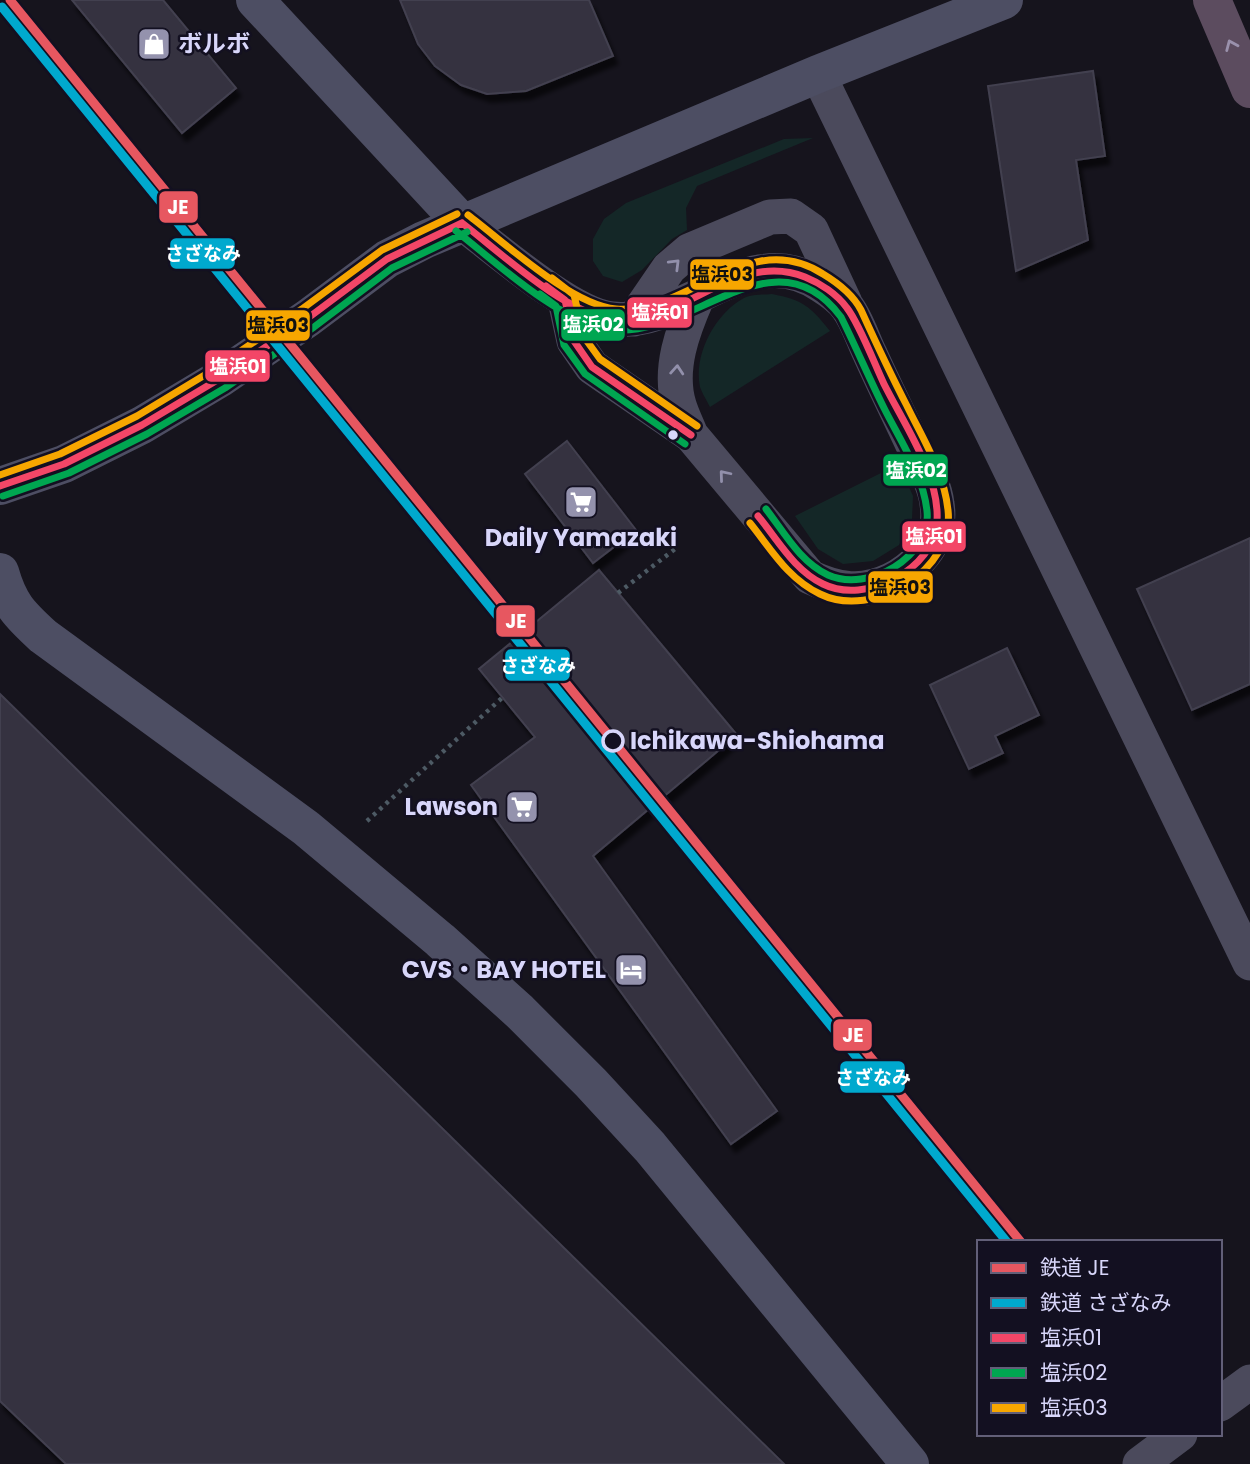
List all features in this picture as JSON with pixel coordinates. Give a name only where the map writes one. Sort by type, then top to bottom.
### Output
[{"type":"highway","points":[[1212,0],[1250,89]]},
{"type":"street","points":[[255,0],[461,223],[565,300],[592,314],[612,319],[634,319],[662,312],[749,273],[776,270],[800,275],[822,285],[847,307]]},
{"type":"street","points":[[0,486],[64,464],[142,425],[219,379],[297,326],[387,259],[461,223],[1004,0]]},
{"type":"street","points":[[818,75],[1250,963]]},
{"type":"street","points":[[565,300],[574,341],[592,367],[691,435],[810,577],[832,587],[855,590],[879,586],[917,562],[929,547],[937,528],[937,504],[927,473],[811,230],[791,216],[770,217],[689,251],[669,268],[634,319]]},
{"type":"street","points":[[691,435],[678,403],[676,376],[684,328],[697,298]]},
{"type":"street","points":[[0,572],[6,594],[20,615],[43,636],[306,828],[440,940],[519,1011],[650,1147],[910,1464]]},
{"type":"street","points":[[1222,1403],[1250,1382]]},
{"type":"street","points":[[1140,1464],[1177,1436]]},
{"type":"path","points":[[618,593],[675,549]]},
{"type":"path","points":[[555,651],[562,660]]},
{"type":"path","points":[[367,821],[503,697]]},
{"type":"green space","points":[[813,138],[697,186],[686,208],[687,230],[672,239],[642,270],[622,282],[603,276],[593,261],[593,239],[604,219],[626,203],[784,139]]},
{"type":"green space","points":[[772,294],[805,305],[830,331],[710,407],[700,387],[699,374],[703,348],[709,336],[724,314],[744,298]]},
{"type":"green space","points":[[899,464],[913,496],[912,519],[899,545],[873,561],[843,564],[818,549],[795,516]]},
{"type":"building","name":"ボルボ","points":[[72,0],[163,0],[236,88],[182,133]]},
{"type":"building","points":[[400,0],[589,0],[613,56],[526,91],[487,94],[461,85],[435,66],[418,44]]},
{"type":"building","points":[[1093,71],[1105,156],[1076,160],[1088,240],[1016,271],[988,86]]},
{"type":"building","points":[[567,441],[636,530],[593,563],[525,474]]},
{"type":"building","points":[[1250,538],[1250,684],[1192,710],[1137,589]]},
{"type":"building","points":[[599,570],[737,735],[593,856],[777,1111],[731,1144],[471,785],[535,737],[479,669]]},
{"type":"building","points":[[1007,648],[1039,715],[995,736],[1003,753],[969,769],[930,685]]},
{"type":"building","points":[[0,694],[784,1464],[66,1464],[0,1401]]},
{"type":"rail line","name":"JE","points":[[10,0],[1019,1240]]},
{"type":"rail line","name":"さざなみ","points":[[2,7],[1005,1240]]},
{"type":"transit line","name":"塩浜03","points":[[0,475],[60,454],[137,416],[213,370],[382,250],[457,214]]},
{"type":"transit line","name":"塩浜03","points":[[468,215],[559,285],[598,305],[616,309],[642,307],[668,299],[718,276],[769,260],[796,262],[823,274],[849,294],[861,310],[932,456],[946,496],[947,532],[938,552],[925,570],[906,584],[886,595],[863,600],[841,600],[820,594],[799,580],[781,563],[750,523]]},
{"type":"transit line","name":"塩浜01","points":[[462,223],[554,294],[594,315],[613,319],[638,318],[662,312],[732,280],[755,273],[780,271],[805,277],[838,298],[857,324],[927,468],[936,504],[937,521],[933,539],[911,568],[895,579],[858,590],[840,589],[823,584],[803,571],[758,516]]},
{"type":"transit line","name":"塩浜01","points":[[0,486],[64,464],[142,425],[219,379],[387,259],[462,223]]},
{"type":"transit line","name":"塩浜02","points":[[456,231],[548,302],[589,324],[608,329],[638,329],[669,320],[758,284],[787,282],[815,292],[841,317],[910,458],[925,497],[926,528],[919,543],[894,567],[878,575],[844,579],[828,575],[809,562],[793,546],[766,509]]},
{"type":"transit line","name":"塩浜02","points":[[3,496],[69,473],[147,434],[225,388],[314,327],[392,268],[467,232]]},
{"type":"transit line","name":"塩浜03","points":[[552,278],[574,295],[584,337],[600,359],[697,426]]},
{"type":"transit line","name":"塩浜01","points":[[546,286],[565,300],[574,341],[592,367],[691,435]]},
{"type":"transit line","name":"塩浜02","points":[[540,294],[556,306],[564,345],[585,374],[685,444]]},
{"type":"place","name":"ボルボ","points":[[154,44]]},
{"type":"place","name":"Daily Yamazaki","points":[[581,502]]},
{"type":"place","name":"Ichikawa-Shiohama","points":[[613,741]]},
{"type":"place","name":"Lawson","points":[[522,807]]},
{"type":"place","name":"CVS・BAY HOTEL","points":[[631,970]]}]
